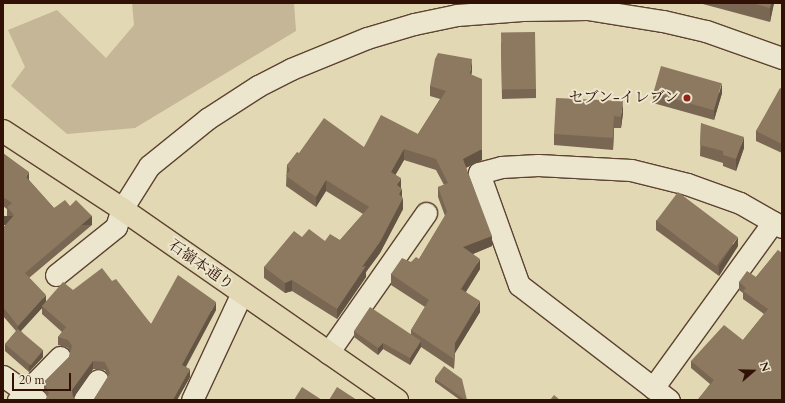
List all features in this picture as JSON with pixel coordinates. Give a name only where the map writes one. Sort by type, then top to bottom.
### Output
[{"type":"main road","name":"石嶺本通り","points":[[3,131],[122,209],[397,400]]},
{"type":"street","points":[[56,275],[116,227],[122,209],[149,166],[207,119],[258,86],[329,52],[414,24],[457,15],[586,6],[699,29],[746,43],[782,58]]},
{"type":"street","points":[[538,165],[631,170],[687,184],[740,203],[778,224],[661,394],[519,285],[479,172],[501,167],[538,165]]},
{"type":"street","points":[[328,353],[426,213]]},
{"type":"street","points":[[192,400],[242,293]]},
{"type":"street","points":[[3,376],[27,398],[60,357]]},
{"type":"street","points":[[84,400],[98,380]]},
{"type":"shaded area","points":[[132,3],[294,3],[296,31],[135,128],[67,134],[11,86],[25,67],[8,30],[57,10],[106,58],[134,25]]},
{"type":"building","points":[[751,3],[771,3],[770,8]]},
{"type":"building","points":[[535,32],[536,89],[502,90],[501,33]]},
{"type":"building","points":[[438,53],[472,59],[470,74],[482,79],[482,149],[463,159],[492,236],[463,247],[480,259],[461,289],[480,301],[455,343],[454,359],[411,330],[429,300],[391,274],[402,258],[411,262],[416,257],[419,259],[447,212],[438,187],[448,183],[436,159],[404,149],[391,172],[401,178],[397,185],[402,189],[399,194],[403,198],[380,242],[362,267],[366,266],[337,309],[292,280],[285,283],[264,267],[294,231],[302,237],[309,229],[325,241],[330,234],[340,240],[369,207],[326,180],[316,197],[286,176],[290,170],[287,165],[297,152],[299,153],[324,118],[364,147],[381,115],[418,134],[446,91],[430,86],[435,59]]},
{"type":"building","name":"セブン-イレブン","points":[[661,66],[722,83],[714,110],[653,93]]},
{"type":"building","points":[[780,88],[782,89],[782,144],[756,131]]},
{"type":"building","points":[[556,98],[623,101],[621,117],[614,116],[613,138],[554,134]]},
{"type":"building","points":[[701,123],[744,137],[736,159],[723,155],[723,151],[700,145]]},
{"type":"building","points":[[3,153],[29,172],[26,177],[54,208],[65,200],[70,206],[76,200],[92,216],[25,273],[46,295],[18,326],[3,307],[3,228],[14,215],[7,207],[12,203],[3,197]]},
{"type":"building","points":[[678,192],[738,237],[716,266],[656,221]]},
{"type":"building","points":[[778,250],[782,253],[782,400],[698,400],[714,380],[691,361],[724,325],[743,340],[768,309],[743,291],[746,288],[739,282],[747,271],[756,277]]},
{"type":"building","points":[[102,268],[112,281],[116,279],[151,324],[178,275],[216,302],[182,365],[190,369],[173,400],[91,400],[94,399],[110,373],[105,362],[93,361],[72,390],[73,397],[77,400],[45,400],[49,393],[44,382],[69,357],[72,346],[68,340],[58,337],[66,327],[42,306],[63,282],[73,290]]},
{"type":"building","points":[[370,307],[421,341],[410,358],[383,343],[378,348],[354,331]]},
{"type":"building","points":[[18,329],[43,350],[30,366],[5,344]]},
{"type":"building","points":[[444,366],[462,379],[467,400],[435,378]]},
{"type":"building","points":[[302,387],[322,400],[294,400]]},
{"type":"building","points":[[337,387],[357,400],[329,400]]},
{"type":"building","points":[[554,395],[560,400],[550,400]]},
{"type":"place","name":"セブン-イレブン","points":[[687,98]]}]
